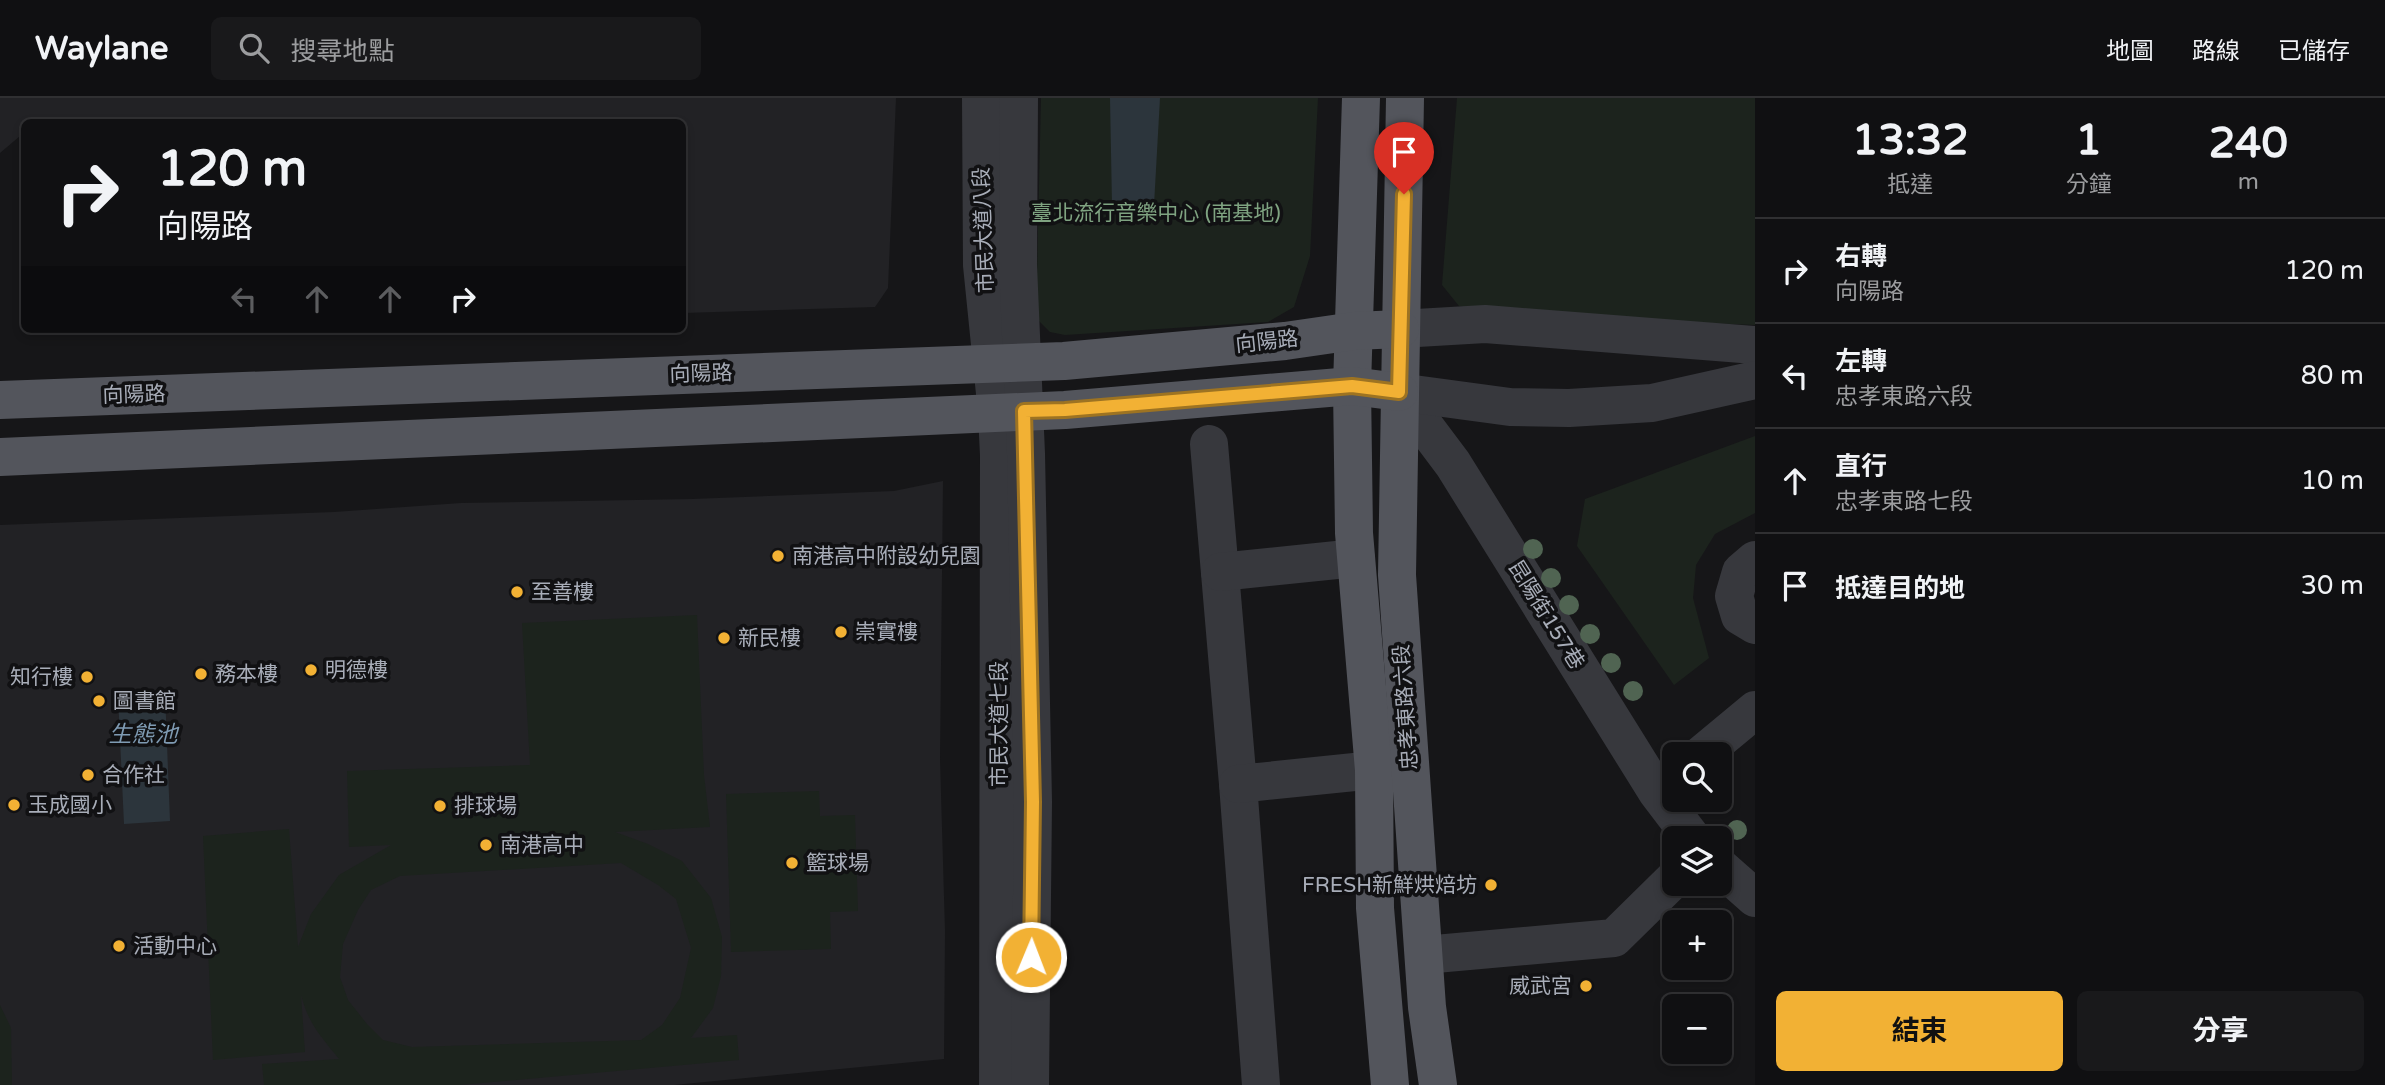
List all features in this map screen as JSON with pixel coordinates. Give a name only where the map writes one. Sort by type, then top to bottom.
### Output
[{"type":"main road","name":"忠孝東路六段","points":[[1361,98],[1352,386],[1356,558],[1374,770],[1374,908],[1390,1085]]},
{"type":"main road","name":"忠孝東路六段","points":[[1405,98],[1397,575],[1427,1007],[1438,1085]]},
{"type":"main road","name":"向陽路","points":[[0,400],[1065,360],[1285,341],[1354,331],[1400,329]]},
{"type":"main road","points":[[0,457],[1065,410],[1352,386],[1399,392]]},
{"type":"street","name":"市民大道八段","points":[[981,98],[982,265],[1007,362]]},
{"type":"street","name":"市民大道八段","points":[[1007,362],[1018,265],[1019,98]]},
{"type":"street","points":[[1400,329],[1485,324],[1755,345]]},
{"type":"street","name":"市民大道七段","points":[[1007,362],[1033,802],[1030,1085]]},
{"type":"street","points":[[1399,392],[1510,407],[1569,408],[1653,403],[1755,380]]},
{"type":"street","name":"昆陽街157巷","points":[[1399,392],[1453,464],[1662,779]]},
{"type":"street","name":"市民大道七段","points":[[998,1085],[1011,412]]},
{"type":"street","points":[[1209,444],[1261,1085]]},
{"type":"street","points":[[1220,572],[1356,558]]},
{"type":"street","points":[[1755,560],[1741,572],[1734,596],[1740,616],[1755,625]]},
{"type":"street","points":[[1716,742],[1755,710]]},
{"type":"street","points":[[1238,784],[1374,770]]},
{"type":"street","points":[[1732,878],[1755,898]]},
{"type":"street","points":[[1424,955],[1614,938],[1662,890]]},
{"type":"shaded area","points":[[0,98],[896,98],[888,288],[875,307],[686,313],[686,119],[21,119],[21,138],[0,153]]},
{"type":"shaded area","name":"南港高中","points":[[943,481],[940,759],[945,931],[944,1059],[674,1085],[0,1085],[0,525],[334,512],[461,503],[692,499],[894,491]]},
{"type":"green space","name":"臺北流行音樂中心 (南基地)","points":[[1041,98],[1318,98],[1310,256],[1294,307],[1268,322],[1065,335],[1050,332],[1036,318]]},
{"type":"green space","points":[[1457,98],[1755,98],[1755,325],[1510,315],[1459,306],[1442,285]]},
{"type":"green space","points":[[1755,436],[1755,513],[1715,534],[1696,565],[1693,598],[1709,658],[1674,685],[1577,546],[1585,499]]},
{"type":"green space","points":[[697,615],[704,775],[710,827],[615,832],[682,861],[711,898],[722,937],[721,976],[713,1008],[691,1038],[737,1035],[739,1060],[460,1085],[264,1085],[262,1064],[339,1059],[312,1022],[301,995],[305,1052],[213,1060],[203,836],[289,829],[298,947],[311,914],[339,875],[391,845],[349,847],[347,771],[530,765],[522,623]],"holes":[[[621,863],[676,899],[691,948],[680,998],[662,1025],[641,1040],[412,1047],[383,1040],[348,1000],[340,977],[343,944],[358,910],[371,890],[400,876]]]},
{"type":"green space","name":"籃球場","points":[[819,791],[820,816],[855,815],[858,911],[830,912],[831,949],[731,952],[726,794]]},
{"type":"green space","points":[[0,1005],[11,1028],[12,1085],[0,1085]]},
{"type":"water","points":[[1110,98],[1160,98],[1154,205],[1112,205]]},
{"type":"water","name":"生態池","points":[[165,693],[170,821],[124,824],[118,696]]},
{"type":"place","name":"南港高中附設幼兒園","points":[[778,556]]},
{"type":"place","name":"至善樓","points":[[517,592]]},
{"type":"place","name":"崇實樓","points":[[841,632]]},
{"type":"place","name":"新民樓","points":[[724,638]]},
{"type":"place","name":"明德樓","points":[[311,670]]},
{"type":"place","name":"務本樓","points":[[201,674]]},
{"type":"place","name":"知行樓","points":[[87,677]]},
{"type":"place","name":"圖書館","points":[[99,701]]},
{"type":"place","name":"合作社","points":[[88,775]]},
{"type":"place","name":"玉成國小","points":[[14,805]]},
{"type":"place","name":"排球場","points":[[440,806]]},
{"type":"place","name":"南港高中","points":[[486,845]]},
{"type":"place","name":"籃球場","points":[[792,863]]},
{"type":"place","name":"FRESH新鮮烘焙坊","points":[[1491,885]]},
{"type":"place","name":"活動中心","points":[[119,946]]},
{"type":"place","name":"威武宮","points":[[1586,986]]},
{"type":"route","points":[[1031,957],[1033,802],[1024,411],[1065,410],[1352,386],[1399,392],[1404,194]]}]
